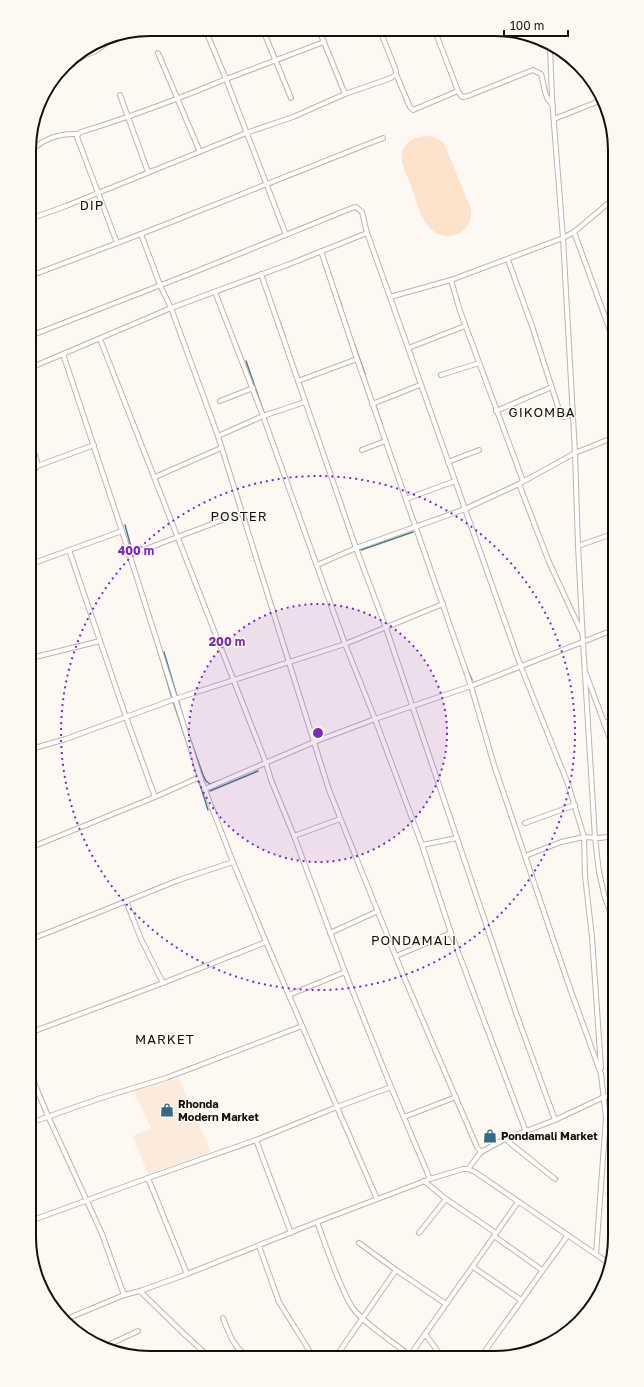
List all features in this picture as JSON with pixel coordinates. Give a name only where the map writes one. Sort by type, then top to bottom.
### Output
[{"type":"street","points":[[208,36],[286,235]]},
{"type":"street","points":[[265,36],[291,98]]},
{"type":"street","points":[[322,36],[345,94]]},
{"type":"street","points":[[382,36],[396,74],[410,107],[413,110],[458,90]]},
{"type":"street","points":[[437,36],[462,97],[533,70],[540,74],[549,103],[552,105]]},
{"type":"street","points":[[36,146],[57,135],[78,134],[128,118],[324,42]]},
{"type":"street","points":[[89,54],[99,48]]},
{"type":"street","points":[[550,51],[552,105],[563,238],[575,453],[582,633],[595,838],[599,872],[608,906]]},
{"type":"street","points":[[158,53],[200,152]]},
{"type":"street","points":[[36,217],[246,133],[293,117],[345,94],[391,78],[396,74]]},
{"type":"street","points":[[120,95],[148,172]]},
{"type":"street","points":[[554,119],[597,102]]},
{"type":"street","points":[[78,134],[77,137],[117,243]]},
{"type":"street","points":[[36,274],[141,234],[383,138]]},
{"type":"street","points":[[390,296],[451,280],[508,260],[563,238],[574,232],[608,204]]},
{"type":"street","points":[[36,334],[352,208],[356,207],[362,212],[367,233],[420,385],[521,667],[568,784],[584,837],[585,876],[593,951],[601,1074],[606,1118],[596,1254]]},
{"type":"street","points":[[574,232],[608,325]]},
{"type":"street","points":[[36,365],[171,308],[367,233]]},
{"type":"street","points":[[141,234],[160,285],[171,308],[218,436],[329,790],[396,956],[477,1147],[481,1152]]},
{"type":"street","points":[[321,251],[372,404],[471,686],[494,766],[567,980],[601,1074]]},
{"type":"street","points":[[508,260],[532,326],[562,417],[573,414]]},
{"type":"street","points":[[261,274],[356,548],[386,628],[516,1012],[555,1120]]},
{"type":"street","points":[[451,280],[465,326],[549,562],[582,633]]},
{"type":"street","points":[[215,292],[253,388],[345,644],[422,845],[451,934],[526,1132]]},
{"type":"street","points":[[411,347],[465,326]]},
{"type":"street","points":[[100,339],[266,762],[271,780],[294,836],[345,972],[430,1179]]},
{"type":"street","points":[[63,354],[130,555],[200,777],[232,862],[377,1199]]},
{"type":"street","points":[[298,381],[357,359]]},
{"type":"street","points":[[441,375],[479,363]]},
{"type":"street","points":[[372,404],[420,385]]},
{"type":"street","points":[[496,411],[552,387]]},
{"type":"street","points":[[220,401],[253,388]]},
{"type":"street","points":[[218,436],[263,416],[305,402]]},
{"type":"street","points":[[317,565],[356,548],[465,509],[521,482],[575,453],[608,440]]},
{"type":"street","points":[[362,450],[385,441]]},
{"type":"street","points":[[36,459],[36,466],[94,445]]},
{"type":"street","points":[[154,477],[221,448]]},
{"type":"street","points":[[448,462],[479,450]]},
{"type":"street","points":[[406,499],[455,481]]},
{"type":"street","points":[[130,555],[241,513]]},
{"type":"street","points":[[36,562],[122,531]]},
{"type":"street","points":[[578,546],[608,535]]},
{"type":"street","points":[[69,550],[155,797]]},
{"type":"street","points":[[36,748],[66,739],[175,699],[345,644],[443,604]]},
{"type":"street","points":[[205,789],[314,742],[471,686],[608,632]]},
{"type":"street","points":[[36,657],[100,640]]},
{"type":"street","points":[[584,668],[608,734]]},
{"type":"street","points":[[604,723],[608,722]]},
{"type":"street","points":[[36,845],[200,777]]},
{"type":"street","points":[[525,823],[575,805]]},
{"type":"street","points":[[294,836],[340,819]]},
{"type":"street","points":[[525,856],[561,842],[584,837],[595,838],[608,837]]},
{"type":"street","points":[[422,845],[457,838]]},
{"type":"street","points":[[36,937],[179,880],[232,862]]},
{"type":"street","points":[[126,901],[141,939],[163,983]]},
{"type":"street","points":[[330,933],[378,911]]},
{"type":"street","points":[[396,956],[451,934]]},
{"type":"street","points":[[36,1031],[163,983],[266,942]]},
{"type":"street","points":[[289,995],[345,972]]},
{"type":"street","points":[[36,1121],[101,1098],[166,1078],[302,1026]]},
{"type":"street","points":[[36,1219],[256,1140],[391,1087]]},
{"type":"street","points":[[36,1089],[102,1234],[124,1295]]},
{"type":"street","points":[[468,1169],[481,1152],[506,1139],[555,1120],[608,1096]]},
{"type":"street","points":[[404,1117],[456,1097]]},
{"type":"street","points":[[506,1139],[555,1179]]},
{"type":"street","points":[[256,1140],[291,1233]]},
{"type":"street","points":[[70,1318],[124,1295],[140,1291],[187,1274],[377,1199],[430,1179],[463,1169],[476,1172],[605,1261]]},
{"type":"street","points":[[148,1178],[187,1274]]},
{"type":"street","points":[[424,1182],[542,1270]]},
{"type":"street","points":[[419,1234],[446,1199]]},
{"type":"street","points":[[411,1351],[518,1202]]},
{"type":"street","points":[[318,1222],[342,1286],[352,1307],[363,1318],[405,1351]]},
{"type":"street","points":[[486,1351],[568,1235]]},
{"type":"street","points":[[360,1243],[446,1304]]},
{"type":"street","points":[[259,1246],[279,1302],[310,1351]]},
{"type":"street","points":[[473,1266],[522,1300]]},
{"type":"street","points":[[340,1351],[396,1270]]},
{"type":"street","points":[[140,1291],[202,1351]]},
{"type":"street","points":[[223,1318],[229,1334],[236,1347],[240,1351]]},
{"type":"street","points":[[111,1344],[138,1331]]},
{"type":"street","points":[[425,1334],[438,1351]]},
{"type":"shaded area","points":[[418,137],[435,137],[444,143],[471,209],[469,224],[461,232],[455,235],[446,236],[438,234],[427,224],[422,217],[403,166],[402,154],[405,146],[411,140]]},
{"type":"shaded area","name":"Rhonda Modern Market","points":[[179,1078],[211,1152],[148,1174],[133,1136],[151,1128],[134,1091]]},
{"type":"waterway","points":[[338,295],[342,307]]},
{"type":"waterway","points":[[280,322],[285,337]]},
{"type":"waterway","points":[[354,343],[365,374]]},
{"type":"waterway","points":[[246,361],[264,413]]},
{"type":"waterway","points":[[375,404],[382,424]]},
{"type":"waterway","points":[[245,515],[247,520]]},
{"type":"waterway","points":[[125,525],[131,547]]},
{"type":"waterway","points":[[361,550],[413,532]]},
{"type":"waterway","points":[[154,637],[192,758]]},
{"type":"waterway","points":[[164,652],[186,727],[203,775],[206,781],[210,784],[221,780]]},
{"type":"waterway","points":[[465,664],[472,680]]},
{"type":"waterway","points":[[194,765],[208,810]]},
{"type":"waterway","points":[[210,791],[258,771]]},
{"type":"place","name":"Rhonda Modern Market","points":[[167,1110]]},
{"type":"place","name":"Pondamali Market","points":[[490,1136]]},
{"type":"district","name":"DIP","points":[[92,205]]},
{"type":"district","name":"GIKOMBA","points":[[542,412]]},
{"type":"district","name":"POSTER","points":[[239,516]]},
{"type":"district","name":"PONDAMALI","points":[[414,940]]},
{"type":"district","name":"MARKET","points":[[165,1039]]}]
